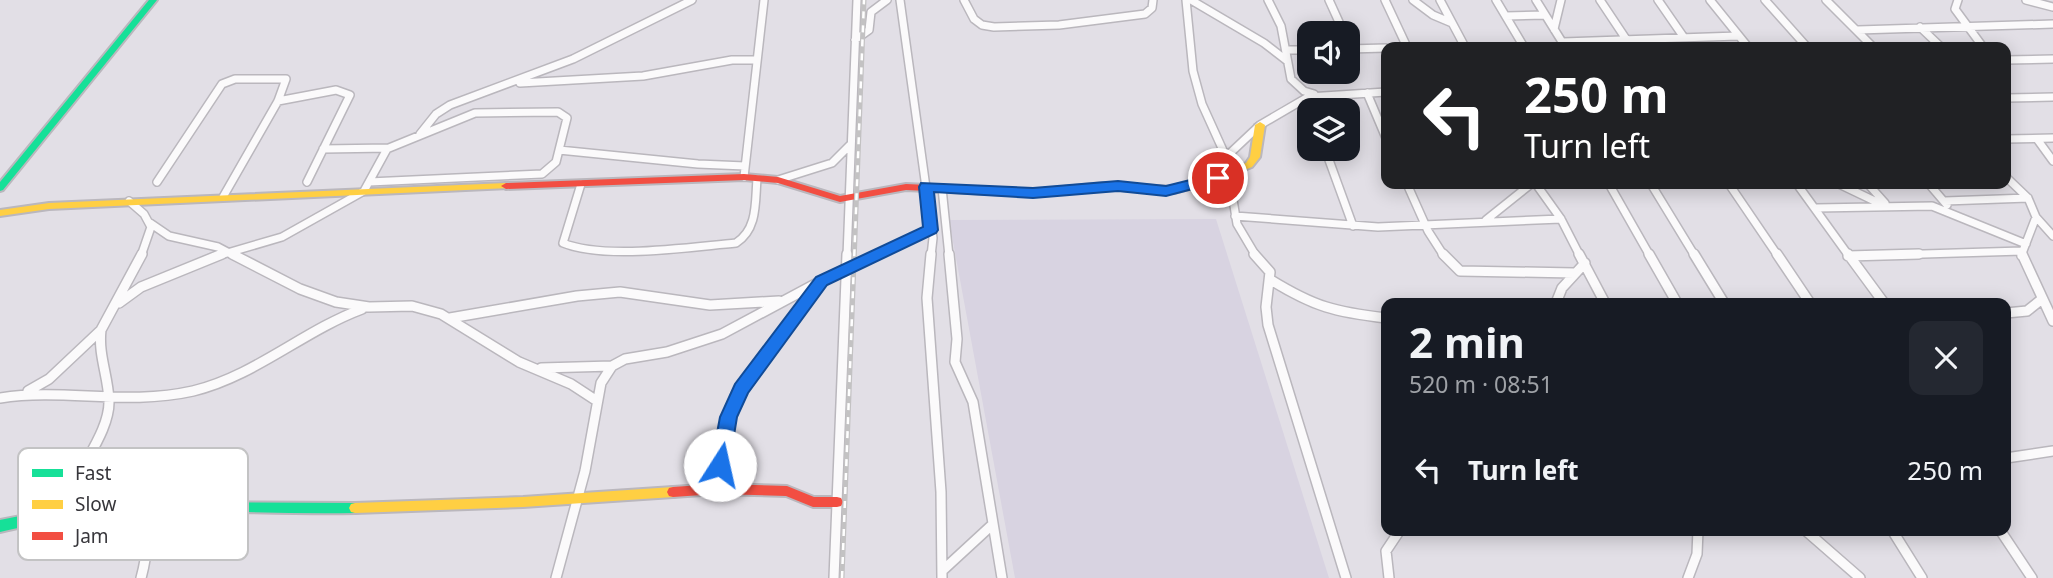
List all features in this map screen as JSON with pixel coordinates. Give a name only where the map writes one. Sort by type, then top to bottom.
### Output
[{"type":"street","points":[[0,188],[153,0]]},
{"type":"street","points":[[418,136],[436,114],[450,105],[573,59],[692,0]]},
{"type":"street","points":[[745,172],[764,0]]},
{"type":"street","points":[[834,578],[857,0]]},
{"type":"street","points":[[855,40],[869,30],[871,12],[887,0]]},
{"type":"street","points":[[900,0],[933,245],[927,298],[941,492],[942,574]]},
{"type":"street","points":[[964,0],[973,19],[984,26],[994,27],[1059,25],[1145,14],[1152,8],[1153,0]]},
{"type":"street","points":[[1189,0],[1219,20],[1260,38],[1286,60]]},
{"type":"street","points":[[1189,0],[1193,71],[1202,104],[1226,157],[1235,216],[1245,243],[1270,272],[1266,301],[1268,326],[1346,578]]},
{"type":"street","points":[[1268,0],[1281,26],[1286,60],[1294,83],[1304,91],[1317,95]]},
{"type":"street","points":[[1329,0],[1339,21]]},
{"type":"street","points":[[1385,0],[1405,42]]},
{"type":"street","points":[[1413,0],[1452,23]]},
{"type":"street","points":[[1440,0],[1462,42]]},
{"type":"street","points":[[1496,0],[1521,42]]},
{"type":"street","points":[[1536,0],[1562,42]]},
{"type":"street","points":[[1554,29],[1561,0]]},
{"type":"street","points":[[1600,0],[1626,39]]},
{"type":"street","points":[[1658,0],[1685,38]]},
{"type":"street","points":[[1710,0],[1743,42]]},
{"type":"street","points":[[1765,0],[1803,42]]},
{"type":"street","points":[[1826,0],[1869,42]]},
{"type":"street","points":[[1958,0],[1955,9],[1980,42]]},
{"type":"street","points":[[2026,0],[2053,8]]},
{"type":"street","points":[[1506,16],[1545,15]]},
{"type":"street","points":[[1858,30],[2053,24]]},
{"type":"street","points":[[1920,27],[1936,42]]},
{"type":"street","points":[[1595,42],[1738,36]]},
{"type":"street","points":[[1360,47],[1381,48]]},
{"type":"street","points":[[1286,50],[1297,50]]},
{"type":"street","points":[[2011,60],[2053,59]]},
{"type":"street","points":[[500,86],[535,81],[643,76],[732,60],[757,60]]},
{"type":"street","points":[[157,182],[226,82],[235,79],[286,79],[278,102],[223,197]]},
{"type":"street","points":[[278,102],[321,92],[347,92],[350,99],[307,182]]},
{"type":"street","points":[[1226,157],[1260,125],[1308,97],[1381,92]]},
{"type":"street","points":[[1367,93],[1381,126]]},
{"type":"street","points":[[2011,98],[2053,97]]},
{"type":"street","points":[[0,213],[49,205],[223,197],[533,176],[551,169],[567,118],[558,112],[475,113],[387,149],[323,149]]},
{"type":"street","points":[[559,150],[596,152],[745,172],[757,179],[778,180],[836,199],[889,188],[926,187],[1033,193],[1118,186],[1166,191],[1201,183],[1252,162],[1260,125]]},
{"type":"street","points":[[2011,139],[2053,138]]},
{"type":"street","points":[[2037,139],[2053,162]]},
{"type":"street","points":[[778,180],[832,163],[850,145]]},
{"type":"street","points":[[115,306],[156,279],[227,252],[293,232],[366,186],[387,149]]},
{"type":"street","points":[[1329,161],[1353,226]]},
{"type":"street","points":[[366,186],[581,184],[745,172]]},
{"type":"street","points":[[581,184],[564,243],[573,249],[608,250],[736,243],[743,240],[750,231],[757,179]]},
{"type":"street","points":[[2011,182],[2028,198],[2036,217],[2053,236]]},
{"type":"street","points":[[942,188],[957,339],[955,362],[973,402],[1002,578]]},
{"type":"street","points":[[1409,189],[1424,223],[1445,256],[1460,271],[1574,273]]},
{"type":"street","points":[[1486,220],[1526,189]]},
{"type":"street","points":[[1537,189],[1561,219],[1602,298]]},
{"type":"street","points":[[1612,189],[1674,298]]},
{"type":"street","points":[[1654,189],[1721,298]]},
{"type":"street","points":[[1731,189],[1807,298]]},
{"type":"street","points":[[1801,189],[1880,298]]},
{"type":"street","points":[[1850,189],[1885,205]]},
{"type":"street","points":[[1872,189],[1885,205]]},
{"type":"street","points":[[1934,189],[1953,214]]},
{"type":"street","points":[[1945,201],[2028,198]]},
{"type":"street","points":[[129,201],[150,223],[169,236],[205,243],[300,289],[336,302],[369,307],[412,306],[450,318],[519,362],[538,368],[597,401]]},
{"type":"street","points":[[1816,208],[1932,206],[2024,248]]},
{"type":"street","points":[[1235,216],[1353,226],[1561,219]]},
{"type":"street","points":[[2036,217],[2033,234],[2021,257],[2052,318]]},
{"type":"street","points":[[26,393],[49,379],[101,330],[148,240],[150,223]]},
{"type":"street","points":[[556,578],[579,497],[597,401],[604,375],[612,366],[625,359],[667,352],[722,334],[821,281],[931,230]]},
{"type":"street","points":[[1847,256],[2024,248]]},
{"type":"street","points":[[1558,298],[1562,288],[1585,263]]},
{"type":"street","points":[[1271,280],[1303,299],[1337,312],[1381,317]]},
{"type":"street","points":[[716,489],[729,417],[741,389],[821,281]]},
{"type":"street","points":[[450,318],[487,316],[592,294],[621,292],[639,292],[711,305],[786,300]]},
{"type":"street","points":[[1716,298],[1717,292]]},
{"type":"street","points":[[2011,313],[2027,311],[2042,299]]},
{"type":"street","points":[[0,398],[26,393],[109,399],[168,396],[199,390],[262,363],[346,314],[369,307]]},
{"type":"street","points":[[93,448],[105,426],[109,399],[99,344],[101,330]]},
{"type":"street","points":[[538,368],[612,366]]},
{"type":"street","points":[[2011,457],[2053,451]]},
{"type":"street","points":[[248,510],[523,502],[716,489],[787,491],[813,502],[837,502]]},
{"type":"street","points":[[0,526],[18,522]]},
{"type":"street","points":[[942,574],[993,524]]},
{"type":"street","points":[[1388,578],[1386,551],[1396,536]]},
{"type":"street","points":[[1688,578],[1697,554],[1698,536]]},
{"type":"street","points":[[1812,536],[1860,578]]},
{"type":"street","points":[[1896,536],[1922,578]]},
{"type":"street","points":[[2004,536],[2032,578]]},
{"type":"street","points":[[141,578],[146,560]]},
{"type":"shaded area","points":[[1216,219],[1329,578],[1015,578],[949,220]]},
{"type":"railway","points":[[842,578],[864,0]]},
{"type":"traffic: fast","points":[[0,188],[153,0]]},
{"type":"traffic: fast","points":[[248,508],[355,508]]},
{"type":"traffic: fast","points":[[0,526],[18,522]]},
{"type":"traffic: slow","points":[[1103,186],[1174,190],[1208,181],[1249,165],[1255,157],[1260,125]]},
{"type":"traffic: slow","points":[[0,213],[49,206],[506,186]]},
{"type":"traffic: slow","points":[[355,508],[523,502],[673,492]]},
{"type":"traffic: jam","points":[[506,186],[744,177],[778,180],[840,199],[906,187],[1033,193],[1103,186]]},
{"type":"traffic: jam","points":[[673,492],[716,489],[787,491],[813,502],[837,502]]},
{"type":"route","points":[[720,465],[729,417],[741,389],[821,281],[931,230],[926,187],[1033,193],[1104,186],[1166,191],[1218,178]]}]
